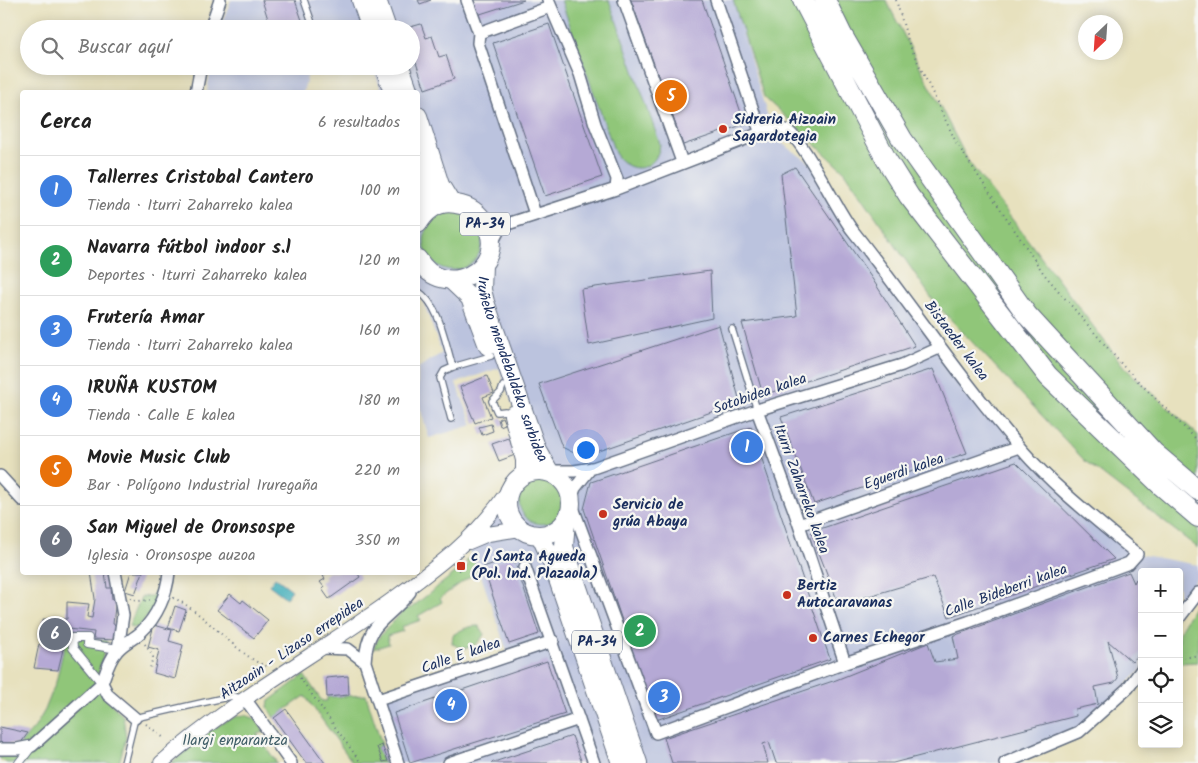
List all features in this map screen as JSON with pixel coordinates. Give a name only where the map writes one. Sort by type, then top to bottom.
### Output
[{"type":"highway","points":[[361,0],[368,20]]},
{"type":"highway","points":[[377,0],[384,20]]},
{"type":"highway","points":[[792,0],[839,93],[886,159],[909,196],[1048,376],[1162,486],[1198,517]]},
{"type":"highway","points":[[803,0],[886,159]]},
{"type":"highway","points":[[825,0],[842,35],[902,139],[1027,315],[1154,453],[1198,490]]},
{"type":"highway","points":[[387,75],[392,90]]},
{"type":"highway","points":[[403,75],[408,90]]},
{"type":"highway","name":"PA-34","points":[[420,122],[440,185],[451,203]]},
{"type":"highway","name":"PA-34","points":[[420,168],[428,192],[421,219]]},
{"type":"highway","name":"PA-34","points":[[421,219],[436,206],[451,203],[467,206],[480,216],[489,230],[490,247],[482,265]]},
{"type":"highway","points":[[420,262],[427,271],[434,276],[451,280],[469,276],[482,265]]},
{"type":"highway","name":"Iruñeko mendebaldeko sarbidea","points":[[482,265],[482,290],[485,302],[537,450],[549,471]]},
{"type":"highway","name":"Iruñeko mendebaldeko sarbidea","points":[[451,280],[470,298],[513,416],[525,460],[524,473]]},
{"type":"highway","points":[[549,471],[534,470],[524,473],[514,481],[508,491],[506,507],[510,519],[520,529],[540,535],[555,531],[566,520]]},
{"type":"highway","name":"PA-34","points":[[549,471],[562,480],[571,501],[566,520],[564,547],[638,763]]},
{"type":"highway","name":"PA-34","points":[[540,535],[551,558],[621,763]]},
{"type":"street","points":[[213,20],[220,0]]},
{"type":"street","points":[[467,0],[479,33],[478,43],[535,214]]},
{"type":"street","points":[[624,0],[682,162]]},
{"type":"street","points":[[490,247],[501,226],[616,189],[682,162],[727,148],[761,134],[716,0]]},
{"type":"street","points":[[479,33],[549,4],[580,74],[595,124],[617,179],[616,189]]},
{"type":"street","points":[[196,90],[199,75]]},
{"type":"street","name":"Bistaeder kalea","points":[[761,134],[775,128],[786,130],[795,138],[845,221],[892,280],[940,348],[1019,447],[1071,499],[1137,554]]},
{"type":"street","name":"Sotobidea kalea","points":[[549,471],[574,471],[591,468],[756,410],[902,365],[940,348]]},
{"type":"street","name":"Iturri Zaharreko kalea","points":[[756,410],[799,525],[844,663]]},
{"type":"street","name":"Eguerdi kalea","points":[[799,525],[1019,447]]},
{"type":"street","points":[[571,501],[576,488],[591,468]]},
{"type":"street","points":[[0,476],[20,498]]},
{"type":"street","points":[[466,543],[508,491]]},
{"type":"street","name":"Calle Bideberri kalea","points":[[571,501],[656,732],[844,663],[1128,563],[1137,554]]},
{"type":"street","points":[[466,543],[488,534],[520,529]]},
{"type":"street","name":"Aitzoain - Lizaso errepidea","points":[[161,763],[180,746],[322,648],[353,629],[466,543]]},
{"type":"street","points":[[525,567],[553,641],[594,763]]},
{"type":"street","points":[[116,575],[123,615],[118,649]]},
{"type":"street","points":[[19,763],[32,746],[102,683],[112,657],[118,649],[142,632],[155,615],[164,596],[168,575]]},
{"type":"street","points":[[362,655],[373,630],[406,597],[419,580]]},
{"type":"street","points":[[1183,613],[1198,593]]},
{"type":"street","points":[[353,629],[360,632],[362,655],[398,763]]},
{"type":"street","points":[[118,649],[87,644],[88,638],[72,638],[73,648],[102,683],[108,694],[135,718]]},
{"type":"street","name":"Calle E kalea","points":[[378,700],[553,641]]},
{"type":"street","points":[[322,648],[340,647],[362,655]]},
{"type":"street","points":[[1006,763],[1080,732],[1128,688],[1138,674]]},
{"type":"street","points":[[246,700],[291,763]]},
{"type":"street","points":[[449,763],[579,719]]},
{"type":"street","points":[[0,748],[17,749],[32,746]]},
{"type":"lane","points":[[304,0],[311,20]]},
{"type":"lane","points":[[420,292],[427,297],[432,306],[453,367]]},
{"type":"lane","points":[[732,328],[756,410]]},
{"type":"lane","points":[[451,419],[440,378],[444,371],[491,356]]},
{"type":"lane","points":[[124,763],[135,718],[232,696],[246,700]]},
{"type":"path","points":[[896,0],[909,44],[957,144],[1044,274],[1124,367],[1198,441]]},
{"type":"path","points":[[120,591],[139,601],[164,596],[183,602],[257,662],[265,666],[274,666]]},
{"type":"path","points":[[142,632],[146,648],[153,657],[150,668]]},
{"type":"path","points":[[1183,658],[1198,655]]},
{"type":"path","points":[[298,675],[361,763]]},
{"type":"path","points":[[135,718],[157,731],[164,738]]},
{"type":"shaded area","points":[[231,0],[733,0],[774,138],[812,164],[845,221],[1022,451],[1137,554],[1198,565],[1198,576],[1183,600],[1183,568],[1138,568],[1138,673],[1079,732],[1018,763],[398,763],[378,700],[508,654],[479,570],[466,543],[507,490],[530,465],[531,456],[499,368],[456,383],[473,425],[429,438],[420,407],[420,367],[442,353],[420,296],[420,90],[381,90],[376,75],[420,75],[420,20],[223,20]]},
{"type":"shaded area","points":[[210,75],[308,75],[304,90],[207,90]]},
{"type":"green space","points":[[561,0],[609,0],[660,144],[654,160],[648,165],[642,168],[635,168],[621,160],[615,153]]},
{"type":"green space","points":[[733,0],[886,0],[968,161],[1124,367],[1198,435],[1198,548],[1085,461],[935,303],[845,172],[764,97]]},
{"type":"green space","points":[[447,212],[459,212],[474,220],[482,235],[482,247],[474,262],[459,270],[447,270],[432,262],[424,247],[424,235],[432,220]]},
{"type":"green space","points":[[542,478],[555,482],[561,488],[565,501],[561,514],[555,520],[542,524],[529,520],[523,514],[519,501],[523,488],[529,482]]},
{"type":"green space","points":[[472,556],[479,570],[440,598],[442,602],[418,616],[421,620],[401,627],[403,631],[387,636],[389,644],[373,649],[379,637],[405,609],[411,608],[456,572],[459,573],[468,565],[466,561]]},
{"type":"green space","points":[[162,579],[166,581],[155,607],[139,627],[131,628],[129,626],[141,597],[152,596]]},
{"type":"green space","points":[[1198,600],[1198,662],[1183,663],[1183,625]]},
{"type":"green space","points":[[479,626],[484,634],[474,645],[461,648],[452,643],[453,635],[456,633],[469,627]]},
{"type":"green space","points":[[68,629],[94,632],[93,639],[107,641],[96,682],[101,693],[123,716],[126,738],[119,763],[7,763],[0,759],[0,751],[20,744],[35,727],[45,710],[56,682]]},
{"type":"green space","points":[[304,675],[322,701],[327,701],[327,697],[366,695],[382,745],[377,747],[383,762],[388,761],[389,763],[353,763],[305,696],[274,718],[268,707],[269,701]]},
{"type":"green space","name":"Ilargi enparantza","points":[[245,715],[256,719],[265,732],[257,734],[277,763],[171,763],[216,727],[226,721]]},
{"type":"water","points":[[275,577],[292,590],[286,598],[269,585]]},
{"type":"building","points":[[262,0],[295,0],[302,20],[268,20]]},
{"type":"building","points":[[418,0],[431,0],[420,4]]},
{"type":"building","points":[[472,0],[524,0],[477,15]]},
{"type":"building","points":[[631,0],[702,0],[745,124],[683,145]]},
{"type":"building","points":[[420,24],[426,38],[432,36],[439,57],[446,55],[454,79],[425,89],[420,74]]},
{"type":"building","points":[[549,24],[602,177],[545,196],[493,43]]},
{"type":"building","points":[[795,167],[873,280],[915,346],[763,395],[742,323],[797,316],[781,174]]},
{"type":"building","points":[[710,271],[712,318],[589,345],[581,289]]},
{"type":"building","points":[[719,325],[740,402],[582,457],[562,447],[539,384]]},
{"type":"building","points":[[933,369],[967,453],[814,504],[781,417]]},
{"type":"building","points":[[487,376],[494,393],[483,397],[491,417],[475,423],[460,387]]},
{"type":"building","points":[[502,417],[505,424],[500,426],[498,419]]},
{"type":"building","points":[[491,424],[493,431],[482,435],[479,427]]},
{"type":"building","points":[[751,427],[830,659],[656,720],[584,509],[591,482]]},
{"type":"building","points":[[509,438],[515,455],[499,461],[492,444]]},
{"type":"building","points":[[1016,462],[1114,559],[949,617],[933,577],[839,605],[811,532]]},
{"type":"building","points":[[513,557],[539,634],[509,644],[483,567]]},
{"type":"building","name":"c / Santa Agueda (Pol. Ind. Plazaola)","points":[[463,562],[465,565],[459,571],[457,568]]},
{"type":"building","points":[[1129,572],[1134,583],[1136,579],[1138,581],[1138,655],[1132,662],[1108,641],[1118,678],[1114,683],[1095,687],[1098,704],[1075,709],[1076,716],[893,763],[776,763],[769,742],[763,744],[768,763],[672,763],[664,738],[836,680],[928,643],[935,662],[958,659],[953,636]]},
{"type":"building","points":[[91,575],[105,575],[107,588],[111,588],[112,599],[116,599],[113,624],[119,625],[116,640],[93,639],[94,632],[68,629],[58,670],[34,668],[39,644],[58,646],[60,638],[55,637],[55,641],[43,640],[43,619],[67,619],[67,602],[89,604],[87,617],[92,618],[95,599]]},
{"type":"building","points":[[130,575],[142,575],[135,594],[125,591]]},
{"type":"building","points":[[359,575],[360,577],[329,599],[322,589],[324,587],[320,582],[325,579],[323,576]]},
{"type":"building","points":[[230,594],[241,603],[243,600],[268,620],[254,638],[217,610]]},
{"type":"building","points":[[175,606],[186,610],[179,631],[168,628]]},
{"type":"building","points":[[154,625],[172,630],[169,641],[183,645],[175,679],[154,673],[159,650],[148,647]]},
{"type":"building","points":[[547,661],[565,714],[410,763],[394,713]]},
{"type":"building","points":[[348,676],[349,695],[327,697],[326,678]]},
{"type":"building","points":[[286,709],[325,763],[306,763],[274,718]]},
{"type":"building","points":[[0,727],[28,733],[20,744],[0,744]]},
{"type":"building","points":[[572,736],[582,763],[491,763]]},
{"type":"building","points":[[382,745],[388,761],[383,762],[377,747]]},
{"type":"place","name":"Movie Music Club","points":[[671,96]]},
{"type":"place","name":"Sidreria Aizoain Sagardotegia","points":[[723,129]]},
{"type":"place","name":"Tallerres Cristobal Cantero","points":[[747,447]]},
{"type":"place","name":"Servicio de grúa Abaya","points":[[603,514]]},
{"type":"place","name":"c / Santa Agueda (Pol. Ind. Plazaola)","points":[[461,566]]},
{"type":"place","name":"Bertiz Autocaravanas","points":[[787,595]]},
{"type":"place","name":"Navarra fútbol indoor s.l","points":[[640,631]]},
{"type":"place","name":"San Miguel de Oronsospe","points":[[55,634]]},
{"type":"place","name":"Carnes Echegor","points":[[813,638]]},
{"type":"place","name":"Frutería Amar","points":[[664,697]]},
{"type":"place","name":"IRUÑA KUSTOM","points":[[451,705]]}]
